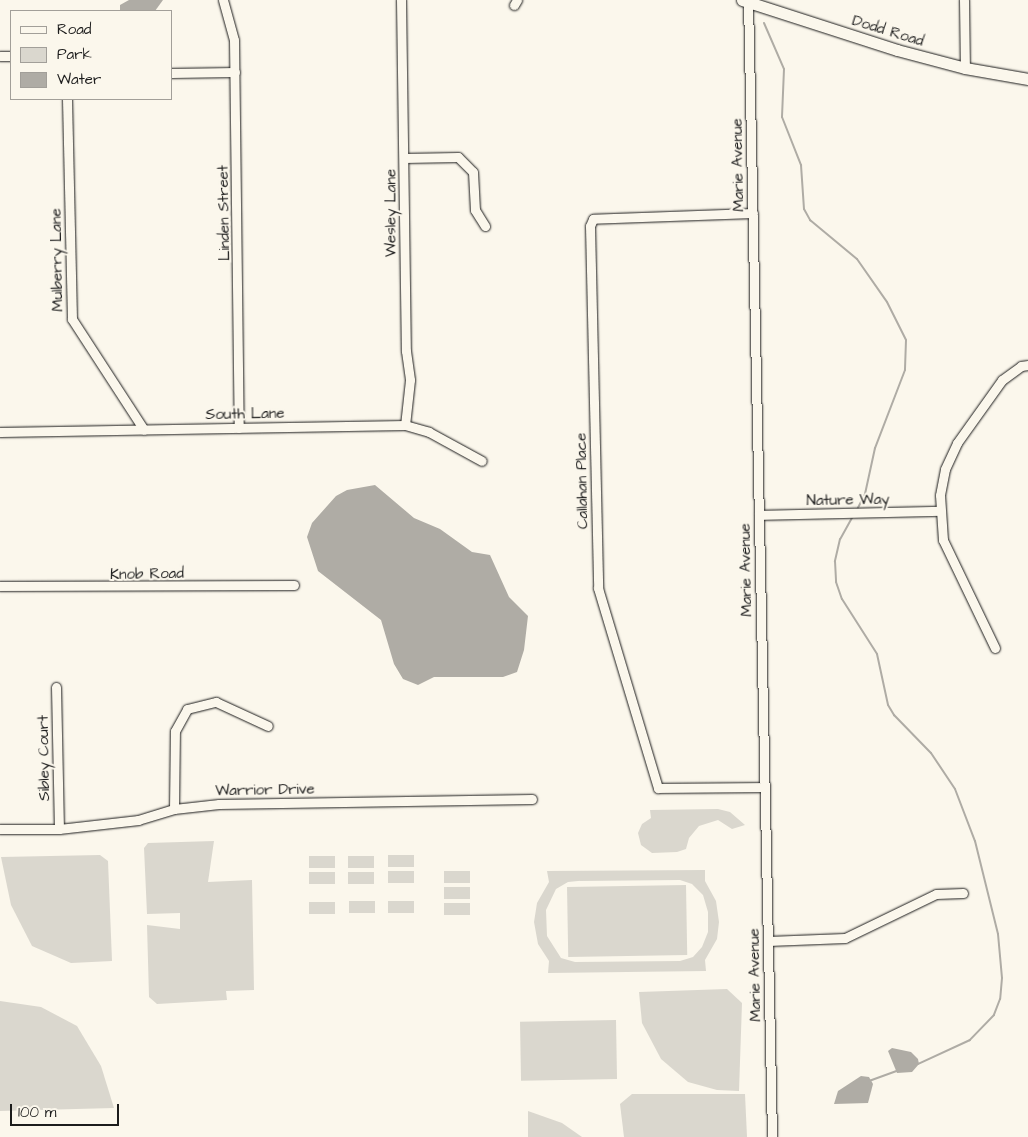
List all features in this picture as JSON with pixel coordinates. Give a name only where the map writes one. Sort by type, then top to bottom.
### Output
[{"type":"main road","name":"Dodd Road","points":[[746,1],[897,50],[965,68],[1028,79]]},
{"type":"street","name":"Linden Street","points":[[223,0],[234,40],[239,428]]},
{"type":"street","name":"Wesley Lane","points":[[401,0],[406,351],[410,380],[405,425]]},
{"type":"street","points":[[964,0],[965,68]]},
{"type":"street","name":"Marie Avenue","points":[[746,1],[753,213],[772,1137]]},
{"type":"street","points":[[172,73],[235,72]]},
{"type":"street","name":"Mulberry Lane","points":[[68,100],[72,319],[144,430]]},
{"type":"street","points":[[404,158],[458,157],[473,172],[475,210],[485,226]]},
{"type":"street","name":"Callahan Place","points":[[753,213],[593,219],[590,226],[598,588],[658,788],[765,787]]},
{"type":"street","points":[[995,648],[943,540],[938,512],[945,469],[957,443],[1002,380],[1021,366],[1028,365]]},
{"type":"street","name":"South Lane","points":[[0,432],[405,425],[430,432],[482,461]]},
{"type":"street","name":"Nature Way","points":[[759,515],[938,512]]},
{"type":"street","name":"Knob Road","points":[[0,586],[294,585]]},
{"type":"street","name":"Sibley Court","points":[[56,687],[59,829]]},
{"type":"street","points":[[174,809],[175,731],[187,708],[216,702],[268,726]]},
{"type":"street","name":"Warrior Drive","points":[[0,830],[59,829],[138,820],[174,809],[219,804],[532,799]]},
{"type":"street","points":[[768,940],[845,938],[936,894],[963,893]]},
{"type":"green space","points":[[718,809],[730,812],[745,825],[732,829],[718,820],[699,826],[689,838],[686,849],[677,852],[652,853],[641,845],[638,833],[642,824],[651,818],[650,810]]},
{"type":"green space","points":[[214,841],[208,882],[252,880],[254,990],[226,991],[227,1000],[157,1004],[149,997],[147,925],[180,929],[180,913],[147,914],[144,848],[148,843]]},
{"type":"green space","points":[[100,855],[108,861],[112,961],[71,963],[32,946],[11,905],[1,857]]},
{"type":"green space","points":[[388,855],[414,855],[414,867],[388,867]]},
{"type":"green space","points":[[309,856],[335,856],[335,868],[309,868]]},
{"type":"green space","points":[[348,856],[374,856],[374,868],[348,868]]},
{"type":"green space","points":[[705,870],[705,881],[716,901],[719,922],[717,939],[705,960],[706,971],[548,973],[549,961],[538,944],[534,922],[537,903],[549,882],[547,871]],"holes":[[[680,880],[692,884],[703,895],[708,912],[708,932],[702,947],[693,957],[680,961],[575,962],[561,958],[547,936],[546,910],[556,889],[568,882]]]},
{"type":"green space","points":[[388,871],[414,871],[414,883],[388,883]]},
{"type":"green space","points":[[444,871],[470,871],[470,883],[444,883]]},
{"type":"green space","points":[[309,872],[335,872],[335,884],[309,884]]},
{"type":"green space","points":[[348,872],[374,872],[374,884],[348,884]]},
{"type":"green space","points":[[686,885],[687,955],[568,957],[567,887]]},
{"type":"green space","points":[[444,887],[470,887],[470,899],[444,899]]},
{"type":"green space","points":[[349,901],[375,901],[375,913],[349,913]]},
{"type":"green space","points":[[388,901],[414,901],[414,913],[388,913]]},
{"type":"green space","points":[[309,902],[335,902],[335,914],[309,914]]},
{"type":"green space","points":[[444,903],[470,903],[470,915],[444,915]]},
{"type":"green space","points":[[727,989],[742,1003],[739,1091],[717,1090],[688,1082],[661,1059],[642,1023],[639,992]]},
{"type":"green space","points":[[0,1001],[41,1007],[77,1026],[101,1066],[114,1108],[0,1111]]},
{"type":"green space","points":[[616,1020],[617,1079],[521,1081],[520,1022]]},
{"type":"green space","points":[[632,1094],[745,1094],[747,1137],[624,1137],[620,1104]]},
{"type":"green space","points":[[528,1111],[562,1123],[582,1137],[528,1137]]},
{"type":"water","points":[[129,0],[163,0],[156,10],[120,10],[120,5]]},
{"type":"water","points":[[375,485],[414,518],[440,529],[472,552],[490,555],[509,597],[528,616],[524,650],[517,672],[503,677],[434,677],[418,685],[403,679],[394,664],[381,620],[318,571],[307,537],[312,523],[336,496],[347,490]]},
{"type":"water","points":[[892,1048],[911,1052],[918,1059],[919,1064],[912,1072],[897,1073],[888,1051]]},
{"type":"water","points":[[861,1076],[869,1077],[873,1084],[868,1103],[834,1104],[838,1091]]},
{"type":"waterway","points":[[764,23],[784,69],[782,117],[801,165],[804,209],[810,220],[857,259],[887,302],[906,340],[905,370],[875,448],[865,494],[857,510]]},
{"type":"waterway","points":[[853,516],[840,539],[835,561],[836,582],[842,599],[877,654],[888,705],[894,715],[931,753],[955,789],[975,841],[998,934],[1002,978],[1000,999],[994,1015],[970,1040],[918,1064]]},
{"type":"waterway","points":[[869,1081],[897,1071]]}]
